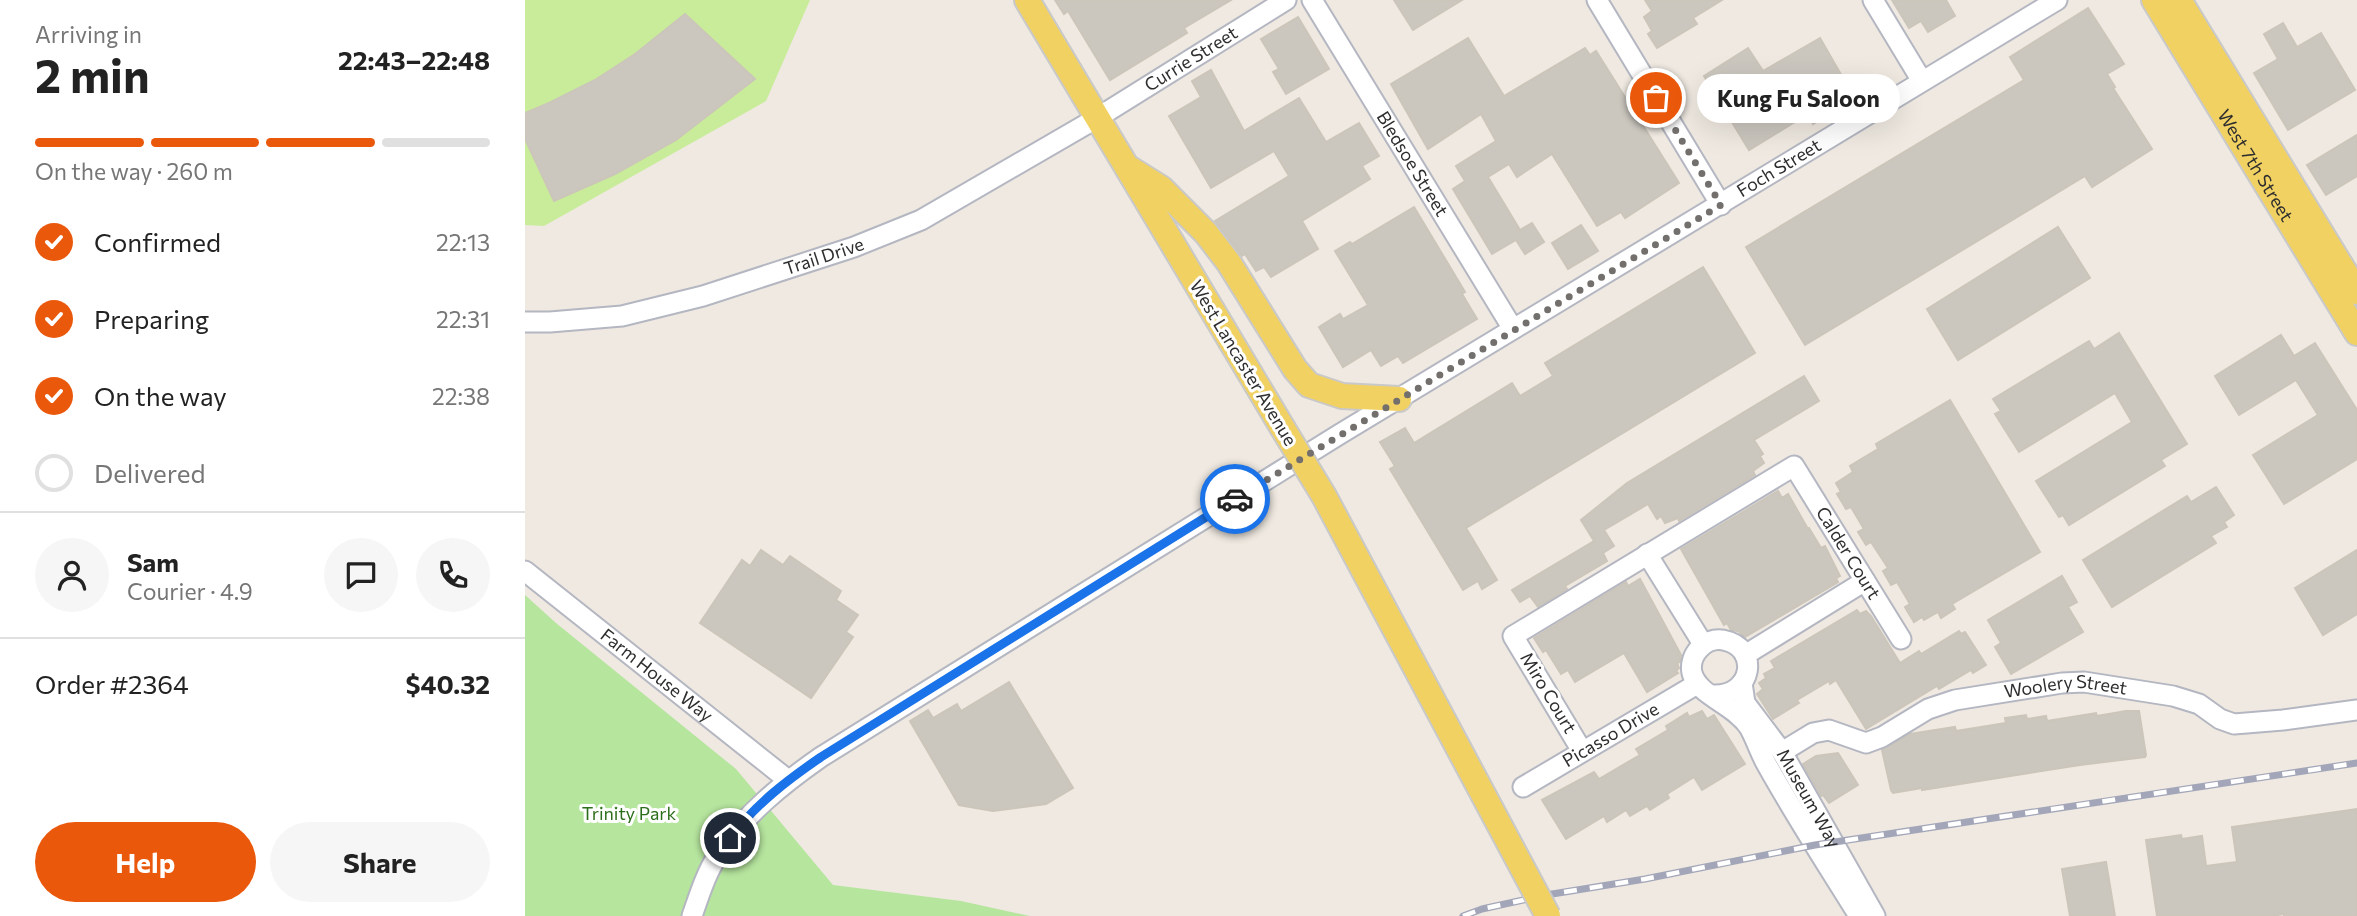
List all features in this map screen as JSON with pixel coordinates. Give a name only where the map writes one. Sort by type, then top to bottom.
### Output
[{"type":"main road","name":"West Lancaster Avenue","points":[[1027,0],[1324,496],[1548,916]]},
{"type":"main road","name":"West 7th Street","points":[[2154,0],[2351,292]]},
{"type":"main road","name":"West 7th Street","points":[[2179,0],[2351,292],[2357,333]]},
{"type":"main road","points":[[1125,166],[1161,188],[1206,233],[1229,263],[1295,369],[1309,385],[1342,396],[1399,399]]},
{"type":"street","name":"Currie Street","points":[[1097,118],[1286,0]]},
{"type":"street","name":"Bledsoe Street","points":[[1312,0],[1513,329]]},
{"type":"street","points":[[1597,0],[1721,205]]},
{"type":"street","points":[[1873,0],[1923,81]]},
{"type":"street","name":"Foch Street","points":[[692,916],[717,857],[744,820],[766,797],[821,757],[1513,329],[2057,0]]},
{"type":"street","name":"Trail Drive","points":[[525,322],[622,316],[703,296],[854,247],[921,220],[1097,118]]},
{"type":"street","name":"Calder Court","points":[[1647,554],[1794,466],[1901,639]]},
{"type":"street","points":[[1647,554],[1703,644]]},
{"type":"street","name":"Miro Court","points":[[1583,751],[1513,636],[1647,554]]},
{"type":"street","name":"Farm House Way","points":[[525,571],[788,780]]},
{"type":"street","points":[[1745,655],[1865,581]]},
{"type":"street","points":[[1715,640],[1725,640],[1735,645],[1745,655],[1748,663],[1742,683],[1732,693],[1723,696],[1705,690],[1692,672],[1696,653],[1703,644],[1715,640]]},
{"type":"street","name":"Woolery Street","points":[[1782,752],[1813,733],[1829,730],[1866,743],[1882,737],[1928,709],[1955,700],[2062,683],[2084,682],[2173,696],[2199,704],[2220,719],[2234,724],[2357,710]]},
{"type":"street","name":"Museum Way","points":[[1742,683],[1745,703],[1782,752],[1875,916]]},
{"type":"street","name":"Picasso Drive","points":[[1523,787],[1583,751],[1705,690]]},
{"type":"street","name":"Museum Way","points":[[1705,690],[1736,712],[1748,726],[1766,763],[1859,916]]},
{"type":"green space","points":[[525,0],[810,0],[766,101],[544,226],[525,225]]},
{"type":"green space","name":"Trinity Park","points":[[525,595],[736,769],[833,885],[961,901],[1030,916],[525,916]]},
{"type":"building","points":[[1055,0],[1231,0],[1184,28],[1187,33],[1110,80],[1068,11],[1064,14]]},
{"type":"building","points":[[1394,0],[1462,0],[1413,30]]},
{"type":"building","points":[[1645,0],[1722,0],[1693,18],[1697,24],[1657,48],[1648,34],[1652,31],[1644,17],[1652,11]]},
{"type":"building","points":[[1892,0],[1946,0],[1955,16],[1928,32],[1921,21],[1909,28]]},
{"type":"building","points":[[2088,8],[2124,64],[2107,74],[2115,87],[2113,88],[2152,149],[2092,187],[2085,176],[1805,345],[1746,247],[2024,80],[2010,57]]},
{"type":"building","points":[[685,14],[755,79],[676,140],[615,174],[554,201],[525,139],[525,113],[595,80],[635,54]]},
{"type":"building","points":[[1298,17],[1329,69],[1286,94],[1273,72],[1279,69],[1261,39]]},
{"type":"building","points":[[2283,23],[2297,47],[2321,33],[2355,90],[2288,130],[2254,73],[2278,59],[2264,34]]},
{"type":"building","points":[[1468,38],[1504,96],[1585,48],[1590,55],[1596,51],[1679,183],[1625,218],[1621,212],[1597,226],[1552,154],[1517,177],[1509,164],[1488,177],[1520,230],[1532,223],[1544,242],[1525,254],[1516,240],[1492,254],[1453,189],[1465,181],[1456,166],[1496,141],[1481,114],[1428,149],[1391,84]]},
{"type":"building","points":[[1820,38],[1855,99],[1813,124],[1808,114],[1749,150],[1704,76],[1748,48],[1763,71]]},
{"type":"building","points":[[1211,70],[1244,131],[1299,98],[1326,142],[1359,123],[1379,156],[1362,166],[1370,179],[1302,221],[1318,249],[1271,277],[1264,267],[1256,271],[1245,254],[1242,256],[1215,221],[1289,176],[1274,151],[1211,188],[1169,116],[1201,97],[1192,81]]},
{"type":"building","points":[[2357,135],[2357,176],[2326,195],[2307,165]]},
{"type":"building","points":[[1414,207],[1465,292],[1462,294],[1477,319],[1403,363],[1398,356],[1381,366],[1371,350],[1343,367],[1319,327],[1340,314],[1343,319],[1368,305],[1335,251],[1350,242],[1352,244]]},
{"type":"building","points":[[1581,225],[1598,251],[1568,269],[1552,243]]},
{"type":"building","points":[[2058,227],[2090,278],[1958,360],[1927,309]]},
{"type":"building","points":[[1703,267],[1755,353],[1466,528],[1497,580],[1482,589],[1478,581],[1463,590],[1390,469],[1395,466],[1380,442],[1405,428],[1414,443],[1512,383],[1520,396],[1553,376],[1545,363]]},
{"type":"building","points":[[2119,333],[2187,444],[2161,460],[2165,466],[2069,525],[2063,515],[2059,517],[2036,481],[2132,422],[2115,393],[2019,452],[1995,414],[2001,411],[1993,399],[2089,341],[2094,349]]},
{"type":"building","points":[[2281,335],[2294,356],[2315,343],[2357,410],[2357,459],[2284,504],[2253,455],[2318,415],[2296,380],[2239,415],[2215,376]]},
{"type":"building","points":[[1804,376],[1819,401],[1754,440],[1763,454],[1760,456],[1764,463],[1753,471],[1755,475],[1679,521],[1678,518],[1665,523],[1661,516],[1657,519],[1648,504],[1604,530],[1614,546],[1603,553],[1607,561],[1565,586],[1567,589],[1538,607],[1530,596],[1520,602],[1512,590],[1594,541],[1581,520],[1627,483]]},
{"type":"building","points":[[1950,400],[2040,552],[1952,604],[1955,609],[1941,618],[1938,612],[1914,622],[1905,607],[1910,604],[1897,582],[1891,585],[1883,571],[1888,568],[1871,542],[1866,545],[1858,532],[1864,529],[1851,507],[1846,509],[1837,494],[1841,492],[1836,483],[1853,472],[1850,466],[1878,449],[1876,444]]},
{"type":"building","points":[[2216,487],[2234,515],[2224,522],[2227,527],[2211,536],[2216,543],[2112,607],[2083,560],[2187,496],[2191,502]]},
{"type":"building","points":[[1778,491],[1782,498],[1788,494],[1821,548],[1825,546],[1840,576],[1836,578],[1838,582],[1745,637],[1738,631],[1731,630],[1727,623],[1724,625],[1681,549]]},
{"type":"building","points":[[761,550],[783,565],[790,556],[841,591],[836,600],[858,615],[846,632],[853,637],[811,698],[700,623],[742,560],[750,566]]},
{"type":"building","points":[[2357,550],[2357,614],[2323,635],[2295,588]]},
{"type":"building","points":[[2062,576],[2077,602],[2068,607],[2083,632],[2011,674],[1995,647],[2001,643],[1988,620]]},
{"type":"building","points":[[1640,579],[1681,655],[1680,662],[1677,663],[1678,673],[1647,692],[1624,653],[1575,682],[1568,670],[1561,674],[1546,650],[1543,652],[1534,638],[1626,582],[1628,586]]},
{"type":"building","points":[[1857,610],[1860,614],[1866,611],[1871,616],[1900,663],[1919,651],[1921,654],[1959,631],[1961,634],[1965,632],[1986,665],[1973,673],[1971,670],[1939,689],[1937,686],[1866,729],[1836,680],[1830,684],[1829,681],[1797,700],[1799,703],[1773,719],[1757,694],[1763,689],[1759,683],[1766,678],[1764,674],[1775,668],[1771,661]]},
{"type":"building","points":[[1009,682],[1073,788],[1046,804],[993,811],[959,805],[910,721],[928,710],[933,718],[957,704],[961,711]]},
{"type":"building","points":[[1702,711],[1707,719],[1714,715],[1745,764],[1702,790],[1694,777],[1667,794],[1669,798],[1650,810],[1647,806],[1630,816],[1626,810],[1607,822],[1604,816],[1566,839],[1542,800],[1594,772],[1599,779],[1640,755],[1636,749],[1668,730],[1666,726],[1687,713],[1689,717]]},
{"type":"building","points":[[2139,711],[2145,757],[1922,790],[1893,793],[1891,790],[1882,750],[1910,734],[1955,727],[1956,731],[2006,723],[2005,718],[2026,715],[2027,719],[2046,716],[2047,721]]},
{"type":"building","points":[[1838,753],[1858,785],[1829,803],[1821,796],[1803,764],[1816,756]]},
{"type":"building","points":[[2357,809],[2357,916],[2157,916],[2146,840],[2181,835],[2182,839],[2202,836],[2206,866],[2237,862],[2232,827]]},
{"type":"building","points":[[2106,862],[2115,916],[2070,916],[2062,869]]},
{"type":"railway","points":[[1463,916],[1482,909],[1546,895],[1645,879],[1815,845],[2357,763]]},
{"type":"way so far","points":[[1235,499],[1721,205],[1656,98]]},
{"type":"place","name":"Kung Fu Saloon","points":[[1656,98]]},
{"type":"route","points":[[730,838],[766,797],[821,757],[1235,499]]}]
